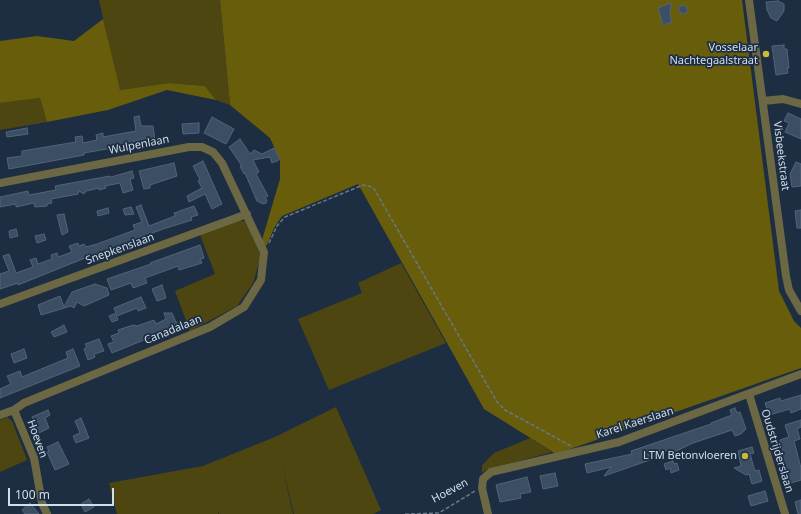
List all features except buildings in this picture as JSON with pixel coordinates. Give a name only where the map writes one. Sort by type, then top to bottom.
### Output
[{"type":"street","name":"Visbeekstraat","points":[[749,0],[786,276],[789,290],[801,311]]},
{"type":"street","points":[[763,101],[783,99],[801,104]]},
{"type":"street","name":"Wulpenlaan","points":[[0,183],[188,147],[202,147],[213,152],[222,163],[247,214]]},
{"type":"street","points":[[247,214],[264,252]]},
{"type":"street","name":"Snepkenslaan","points":[[0,304],[247,214]]},
{"type":"street","name":"Canadalaan","points":[[14,410],[24,403],[210,327],[244,307],[261,280],[264,252]]},
{"type":"street","name":"Karel Kaerslaan","points":[[482,488],[484,479],[491,472],[619,442],[801,374]]},
{"type":"street","name":"Oudstrijderslaan","points":[[749,394],[785,514]]},
{"type":"street","name":"Hoeven","points":[[0,415],[14,410],[34,458],[42,503],[47,514]]},
{"type":"street","points":[[482,488],[488,514]]},
{"type":"path","points":[[264,252],[277,226],[285,217],[363,185],[373,187],[497,402],[505,410],[581,451]]},
{"type":"path","name":"Hoeven","points":[[405,514],[439,512],[482,488]]},
{"type":"shaded area","points":[[99,0],[220,0],[230,105],[216,100],[205,86],[169,83],[120,90]]},
{"type":"shaded area","points":[[220,0],[742,0],[779,291],[794,321],[801,328],[801,368],[556,454],[484,409],[358,184],[282,216],[274,228],[267,245],[265,246],[262,240],[280,179],[280,160],[270,138],[230,105]]},
{"type":"shaded area","points":[[103,19],[120,90],[169,83],[205,86],[216,100],[167,90],[108,110],[47,122],[40,98],[0,103],[0,41],[37,36],[74,41]]},
{"type":"shaded area","points":[[40,98],[47,122],[0,130],[0,103]]},
{"type":"shaded area","points":[[237,221],[245,221],[259,250],[260,259],[253,283],[237,306],[190,331],[175,291],[215,274],[200,235]]},
{"type":"shaded area","points":[[401,263],[446,343],[329,390],[298,319],[362,293],[358,283]]},
{"type":"shaded area","points":[[336,407],[381,510],[373,514],[294,514],[281,461],[293,514],[219,514],[218,512],[218,514],[117,514],[109,483],[203,466],[275,437]]},
{"type":"shaded area","points":[[7,417],[12,421],[27,460],[0,472],[0,420]]},
{"type":"shaded area","points":[[530,438],[552,452],[486,470],[482,473],[482,465],[494,453]]},
{"type":"place","name":"Vosselaar Nachtegaalstraat","points":[[766,54]]},
{"type":"place","name":"LTM Betonvloeren","points":[[745,456]]}]
